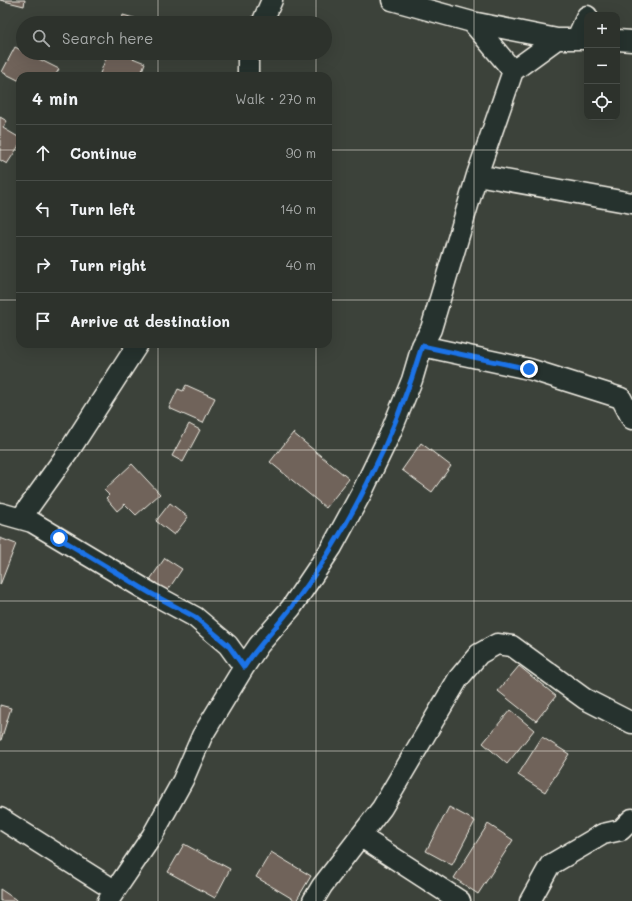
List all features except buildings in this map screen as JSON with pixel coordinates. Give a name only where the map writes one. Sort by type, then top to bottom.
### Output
[{"type":"street","points":[[265,16],[272,0]]},
{"type":"street","points":[[392,0],[472,22],[557,39],[582,38]]},
{"type":"street","points":[[588,12],[594,0]]},
{"type":"street","points":[[472,22],[513,71]]},
{"type":"street","points":[[0,818],[111,896],[152,836],[183,780],[202,736],[244,667],[259,645],[291,608],[332,547],[363,490],[390,434],[412,380],[422,346],[431,329],[478,175],[513,71],[557,39]]},
{"type":"street","points":[[620,40],[632,40]]},
{"type":"street","points":[[248,60],[248,72]]},
{"type":"street","points":[[478,175],[632,204]]},
{"type":"street","points":[[422,346],[529,369],[620,398],[632,419]]},
{"type":"street","points":[[21,518],[69,451],[135,348]]},
{"type":"street","points":[[0,513],[32,522],[150,593],[195,617],[228,645],[244,667]]},
{"type":"street","points":[[313,901],[322,886],[382,808],[458,679],[479,654],[497,644],[512,646],[585,699],[632,723]]},
{"type":"street","points":[[530,901],[550,865],[603,834],[621,830],[632,819]]},
{"type":"street","points":[[360,836],[460,901]]},
{"type":"route","points":[[59,538],[150,593],[195,617],[228,645],[244,667],[259,645],[291,608],[332,547],[363,490],[390,434],[412,380],[422,346],[529,369]]}]
